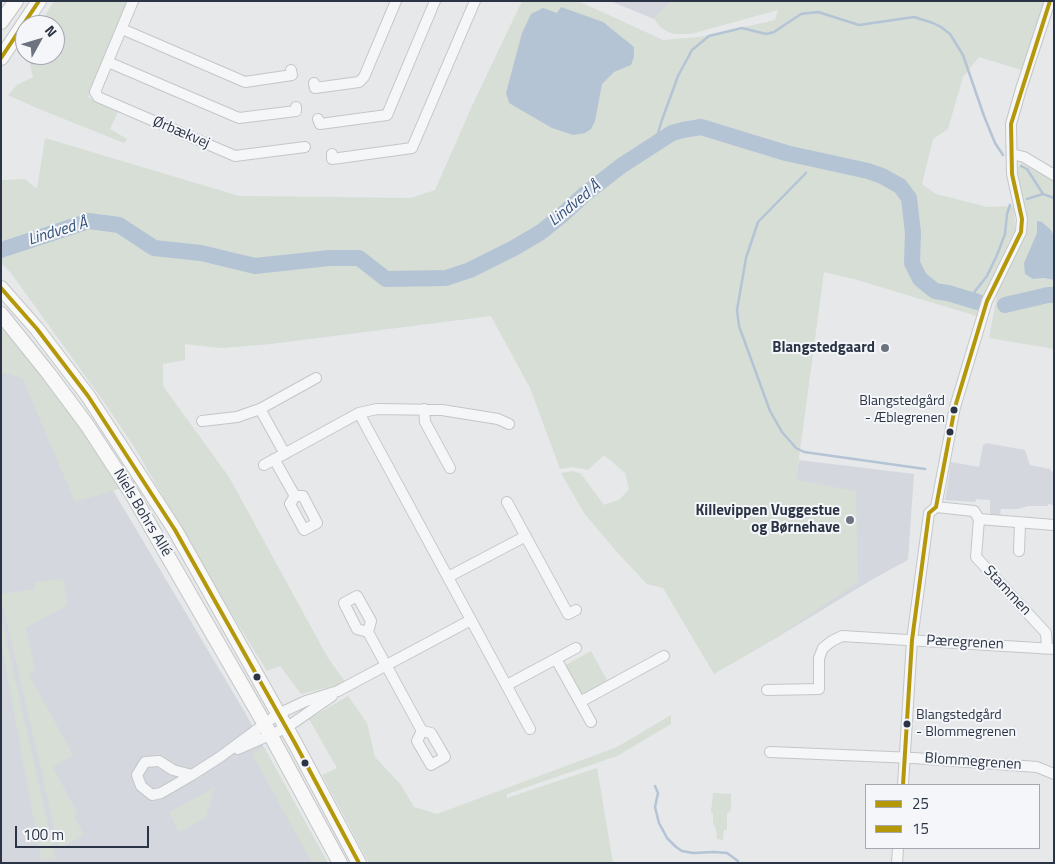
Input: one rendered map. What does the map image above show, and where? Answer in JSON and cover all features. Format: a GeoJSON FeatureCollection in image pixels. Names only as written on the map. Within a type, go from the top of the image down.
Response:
{"type":"FeatureCollection","features":[{"type":"Feature","properties":{"kind":"street"},"geometry":{"type":"LineString","coordinates":[[1,22],[16,1]]}},
{"type":"Feature","properties":{"kind":"street"},"geometry":{"type":"LineString","coordinates":[[1,58],[39,1]]}},
{"type":"Feature","properties":{"kind":"street","name":"Ørbækvej"},"geometry":{"type":"LineString","coordinates":[[133,1],[95,92],[98,97],[234,156],[305,147]]}},
{"type":"Feature","properties":{"kind":"street"},"geometry":{"type":"LineString","coordinates":[[314,83],[315,88],[359,82],[364,77],[396,1]]}},
{"type":"Feature","properties":{"kind":"street"},"geometry":{"type":"LineString","coordinates":[[318,118],[320,124],[387,115],[435,1]]}},
{"type":"Feature","properties":{"kind":"street"},"geometry":{"type":"LineString","coordinates":[[332,154],[332,159],[412,148],[475,1]]}},
{"type":"Feature","properties":{"kind":"street"},"geometry":{"type":"LineString","coordinates":[[936,508],[955,407],[988,301],[1021,232],[1021,214],[1012,174],[1012,124],[1014,110],[1050,1]]}},
{"type":"Feature","properties":{"kind":"street"},"geometry":{"type":"LineString","coordinates":[[122,29],[245,82],[292,75],[291,70]]}},
{"type":"Feature","properties":{"kind":"street"},"geometry":{"type":"LineString","coordinates":[[108,62],[239,118],[296,111],[296,106]]}},
{"type":"Feature","properties":{"kind":"street"},"geometry":{"type":"LineString","coordinates":[[1012,154],[1024,157],[1054,175]]}},
{"type":"Feature","properties":{"kind":"street","name":"Niels Bohrs Allé"},"geometry":{"type":"LineString","coordinates":[[1,288],[37,330],[82,389],[127,454],[175,530],[274,725],[340,863]]}},
{"type":"Feature","properties":{"kind":"street","name":"Niels Bohrs Allé"},"geometry":{"type":"LineString","coordinates":[[1,314],[87,425],[132,494],[214,636],[335,818],[359,863]]}},
{"type":"Feature","properties":{"kind":"street"},"geometry":{"type":"LineString","coordinates":[[202,421],[237,417],[260,409],[298,383],[316,378]]}},
{"type":"Feature","properties":{"kind":"street"},"geometry":{"type":"LineString","coordinates":[[260,409],[285,454]]}},
{"type":"Feature","properties":{"kind":"street"},"geometry":{"type":"LineString","coordinates":[[264,465],[359,413],[378,409],[424,409],[498,419],[509,424]]}},
{"type":"Feature","properties":{"kind":"street"},"geometry":{"type":"LineString","coordinates":[[424,409],[425,422],[450,468]]}},
{"type":"Feature","properties":{"kind":"street"},"geometry":{"type":"LineString","coordinates":[[359,413],[530,729]]}},
{"type":"Feature","properties":{"kind":"street"},"geometry":{"type":"LineString","coordinates":[[274,459],[295,496]]}},
{"type":"Feature","properties":{"kind":"street"},"geometry":{"type":"LineString","coordinates":[[507,502],[568,614],[576,610]]}},
{"type":"Feature","properties":{"kind":"street"},"geometry":{"type":"LineString","coordinates":[[903,784],[912,640],[929,513],[936,508],[974,511],[979,519],[1054,525]]}},
{"type":"Feature","properties":{"kind":"street","name":"Stammen"},"geometry":{"type":"LineString","coordinates":[[979,519],[976,557],[1046,633],[1050,648]]}},
{"type":"Feature","properties":{"kind":"street"},"geometry":{"type":"LineString","coordinates":[[1018,552],[1020,523]]}},
{"type":"Feature","properties":{"kind":"street"},"geometry":{"type":"LineString","coordinates":[[448,577],[526,536]]}},
{"type":"Feature","properties":{"kind":"street"},"geometry":{"type":"LineString","coordinates":[[192,775],[172,770],[159,761],[145,762],[137,775],[141,786],[152,795],[161,793],[192,775],[274,725],[306,701],[338,690],[471,620]]}},
{"type":"Feature","properties":{"kind":"street"},"geometry":{"type":"LineString","coordinates":[[368,632],[422,731]]}},
{"type":"Feature","properties":{"kind":"street","name":"Pæregrenen"},"geometry":{"type":"LineString","coordinates":[[767,690],[819,689],[819,658],[822,648],[842,636],[1050,648]]}},
{"type":"Feature","properties":{"kind":"street"},"geometry":{"type":"LineString","coordinates":[[507,686],[576,648]]}},
{"type":"Feature","properties":{"kind":"street"},"geometry":{"type":"LineString","coordinates":[[580,702],[664,656]]}},
{"type":"Feature","properties":{"kind":"street"},"geometry":{"type":"LineString","coordinates":[[556,659],[591,722]]}},
{"type":"Feature","properties":{"kind":"street"},"geometry":{"type":"LineString","coordinates":[[274,725],[316,708],[338,690]]}},
{"type":"Feature","properties":{"kind":"street","name":"Blommegrenen"},"geometry":{"type":"LineString","coordinates":[[770,752],[1037,766],[1054,774]]}},
{"type":"Feature","properties":{"kind":"street"},"geometry":{"type":"LineString","coordinates":[[897,863],[898,849]]}},
{"type":"Feature","properties":{"kind":"shaded area"},"geometry":{"type":"Polygon","coordinates":[[[54,1],[129,1],[88,97],[119,110],[110,129],[127,139],[124,143],[8,95],[17,85],[33,77],[30,65],[65,65],[65,15],[45,15],[54,1]]]}},
{"type":"Feature","properties":{"kind":"shaded area"},"geometry":{"type":"Polygon","coordinates":[[[522,1],[578,1],[663,40],[700,37],[775,20],[778,10],[691,34],[673,34],[661,28],[654,19],[672,1],[1045,1],[1021,70],[979,57],[963,77],[948,129],[933,139],[922,184],[936,194],[987,207],[1014,206],[1015,230],[996,269],[980,317],[854,279],[824,272],[796,480],[856,491],[858,582],[771,641],[714,674],[663,588],[647,584],[616,551],[584,513],[561,473],[573,471],[581,474],[604,505],[619,500],[629,489],[625,473],[604,455],[588,470],[573,467],[560,469],[530,388],[491,316],[271,344],[222,348],[185,344],[185,360],[163,364],[163,386],[229,477],[328,658],[346,683],[301,694],[280,666],[267,671],[216,589],[135,448],[11,273],[1,263],[1,180],[25,179],[37,189],[45,138],[239,196],[411,198],[435,190],[472,106],[522,1]]]}},
{"type":"Feature","properties":{"kind":"shaded area"},"geometry":{"type":"Polygon","coordinates":[[[610,1],[672,1],[654,19],[610,1]]]}},
{"type":"Feature","properties":{"kind":"shaded area"},"geometry":{"type":"Polygon","coordinates":[[[1021,163],[1054,181],[1054,236],[1051,230],[1042,222],[1033,243],[1033,279],[1044,278],[1054,280],[1054,349],[989,338],[999,284],[1026,235],[1025,213],[1016,169],[1021,163]]]}},
{"type":"Feature","properties":{"kind":"shaded area"},"geometry":{"type":"Polygon","coordinates":[[[1,325],[35,364],[122,488],[75,502],[22,378],[1,372],[1,325]]]}},
{"type":"Feature","properties":{"kind":"shaded area"},"geometry":{"type":"Polygon","coordinates":[[[1,363],[57,396],[247,716],[325,863],[1,863],[1,363]]]}},
{"type":"Feature","properties":{"kind":"shaded area"},"geometry":{"type":"Polygon","coordinates":[[[986,443],[1025,450],[1030,465],[1050,469],[1054,475],[1054,505],[1001,509],[1000,517],[990,516],[990,500],[976,499],[975,502],[945,500],[951,462],[979,467],[983,445],[986,443]]]}},
{"type":"Feature","properties":{"kind":"shaded area","name":"Killevippen Vuggestue og Børnehave"},"geometry":{"type":"Polygon","coordinates":[[[799,460],[914,474],[908,560],[771,641],[799,460]]]}},
{"type":"Feature","properties":{"kind":"shaded area"},"geometry":{"type":"Polygon","coordinates":[[[63,579],[68,605],[26,628],[35,670],[29,674],[73,755],[53,767],[78,814],[74,816],[84,835],[59,849],[3,605],[1,605],[1,594],[35,589],[34,582],[63,579]]]}},
{"type":"Feature","properties":{"kind":"shaded area"},"geometry":{"type":"Polygon","coordinates":[[[1,616],[56,859],[41,860],[1,642],[1,616]]]}},
{"type":"Feature","properties":{"kind":"shaded area"},"geometry":{"type":"Polygon","coordinates":[[[591,651],[608,682],[585,694],[581,693],[564,666],[591,651]]]}},
{"type":"Feature","properties":{"kind":"shaded area"},"geometry":{"type":"Polygon","coordinates":[[[348,696],[367,723],[375,757],[401,785],[414,807],[437,814],[617,747],[671,715],[671,724],[617,756],[507,794],[507,798],[597,768],[613,863],[369,863],[322,775],[337,768],[309,719],[348,696]]]}},
{"type":"Feature","properties":{"kind":"shaded area"},"geometry":{"type":"Polygon","coordinates":[[[264,747],[328,863],[312,863],[252,754],[264,747]]]}},
{"type":"Feature","properties":{"kind":"shaded area"},"geometry":{"type":"Polygon","coordinates":[[[214,788],[206,818],[179,832],[169,812],[214,788]]]}},
{"type":"Feature","properties":{"kind":"shaded area"},"geometry":{"type":"Polygon","coordinates":[[[713,793],[731,794],[731,810],[727,814],[727,830],[724,830],[723,840],[717,839],[716,829],[713,824],[713,814],[711,812],[713,793]]]}},
{"type":"Feature","properties":{"kind":"water"},"geometry":{"type":"Polygon","coordinates":[[[561,7],[603,22],[634,47],[634,57],[631,65],[614,72],[602,84],[595,121],[591,129],[585,133],[573,135],[552,128],[509,103],[506,93],[522,33],[531,14],[543,8],[557,13],[561,7]]]}},
{"type":"Feature","properties":{"kind":"water"},"geometry":{"type":"Polygon","coordinates":[[[1037,221],[1042,222],[1051,230],[1054,236],[1054,280],[1044,278],[1033,279],[1025,274],[1024,263],[1037,233],[1037,221]]]}},
{"type":"Feature","properties":{"kind":"waterway"},"geometry":{"type":"LineString","coordinates":[[655,143],[678,76],[692,50],[709,36],[742,28],[766,34],[774,32],[801,14],[818,12],[859,25],[914,17],[941,27],[950,34],[963,55],[984,116],[995,143],[1003,155]]}},
{"type":"Feature","properties":{"kind":"waterway","name":"Lindved Å"},"geometry":{"type":"LineString","coordinates":[[1,250],[89,221],[119,225],[154,248],[201,253],[255,266],[329,258],[359,258],[386,279],[446,278],[470,270],[541,232],[621,166],[672,133],[701,127],[786,153],[868,171],[900,186],[909,198],[913,233],[912,263],[920,279],[935,291],[978,302]]}},
{"type":"Feature","properties":{"kind":"waterway"},"geometry":{"type":"LineString","coordinates":[[1021,166],[1027,169],[1043,194]]}},
{"type":"Feature","properties":{"kind":"waterway"},"geometry":{"type":"LineString","coordinates":[[806,173],[758,222],[746,258],[737,310],[739,326],[770,411],[782,432],[796,448],[804,452],[925,469]]}},
{"type":"Feature","properties":{"kind":"waterway","name":"Lindved Å"},"geometry":{"type":"LineString","coordinates":[[1027,199],[1043,194],[1054,198]]}},
{"type":"Feature","properties":{"kind":"waterway","name":"Lindved Å"},"geometry":{"type":"LineString","coordinates":[[968,300],[987,276],[997,255],[1005,234],[1010,205]]}},
{"type":"Feature","properties":{"kind":"waterway"},"geometry":{"type":"LineString","coordinates":[[1005,305],[1054,295]]}},
{"type":"Feature","properties":{"kind":"waterway"},"geometry":{"type":"LineString","coordinates":[[655,786],[658,793],[655,807],[659,823],[667,838],[676,847],[682,851],[693,853],[727,853],[738,861]]}},
{"type":"Feature","properties":{"kind":"transit line","name":"15"},"geometry":{"type":"LineString","coordinates":[[1,58],[39,1]]}},
{"type":"Feature","properties":{"kind":"transit line","name":"25"},"geometry":{"type":"LineString","coordinates":[[903,784],[912,640],[929,513],[936,507],[955,407],[987,301],[1021,232],[1022,219],[1012,174],[1011,124],[1050,1]]}},
{"type":"Feature","properties":{"kind":"transit line","name":"15"},"geometry":{"type":"LineString","coordinates":[[1,288],[37,329],[88,396],[175,530],[296,745],[359,863]]}},
{"type":"Feature","properties":{"kind":"place","name":"Blangstedgaard"},"geometry":{"type":"Point","coordinates":[885,348]}},
{"type":"Feature","properties":{"kind":"place","name":"Blangstedgård - Æblegrenen"},"geometry":{"type":"Point","coordinates":[954,410]}},
{"type":"Feature","properties":{"kind":"place","name":"Killevippen Vuggestue og Børnehave"},"geometry":{"type":"Point","coordinates":[850,520]}},
{"type":"Feature","properties":{"kind":"place","name":"Blangstedgård - Blommegrenen"},"geometry":{"type":"Point","coordinates":[907,724]}}]}
